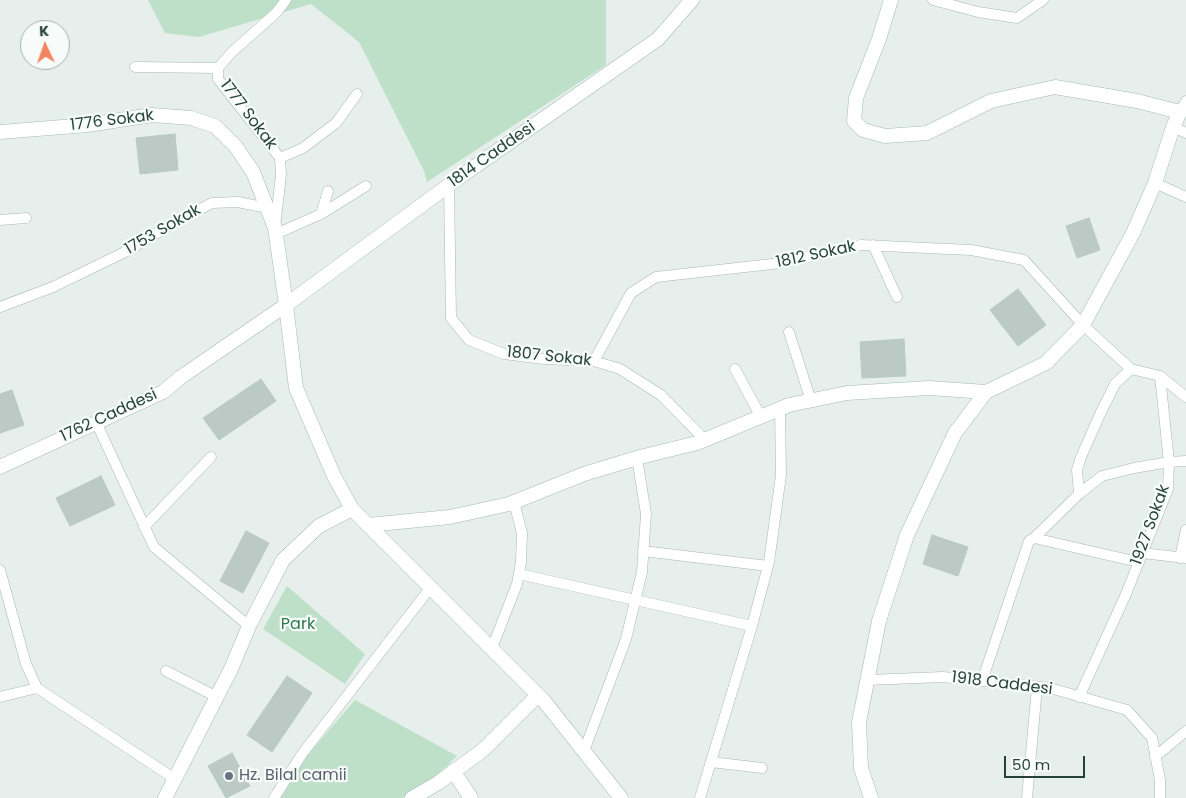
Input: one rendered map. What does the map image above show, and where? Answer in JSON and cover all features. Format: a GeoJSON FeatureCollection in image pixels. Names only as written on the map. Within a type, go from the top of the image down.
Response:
{"type":"FeatureCollection","features":[{"type":"Feature","properties":{"kind":"street","name":"1777 Sokak"},"geometry":{"type":"LineString","coordinates":[[276,231],[281,175],[280,158],[218,79],[218,68],[232,52],[276,13],[286,0]]}},
{"type":"Feature","properties":{"kind":"street","name":"1814 Caddesi"},"geometry":{"type":"LineString","coordinates":[[286,305],[449,185],[658,39],[692,0]]}},
{"type":"Feature","properties":{"kind":"street"},"geometry":{"type":"LineString","coordinates":[[871,798],[861,768],[859,722],[879,621],[907,535],[955,433],[986,392],[1046,363],[1083,325],[1133,233],[1155,184],[1173,127],[1183,106],[1137,101],[1055,87],[991,101],[927,134],[885,136],[863,130],[854,121],[856,98],[879,39],[891,0]]}},
{"type":"Feature","properties":{"kind":"street"},"geometry":{"type":"LineString","coordinates":[[933,0],[978,12],[1017,18],[1043,0]]}},
{"type":"Feature","properties":{"kind":"street"},"geometry":{"type":"LineString","coordinates":[[135,67],[218,68]]}},
{"type":"Feature","properties":{"kind":"street"},"geometry":{"type":"LineString","coordinates":[[280,158],[303,148],[336,123],[357,94]]}},
{"type":"Feature","properties":{"kind":"street","name":"1776 Sokak"},"geometry":{"type":"LineString","coordinates":[[0,132],[88,125],[152,115],[191,118],[215,126],[236,147],[253,172],[267,208]]}},
{"type":"Feature","properties":{"kind":"street"},"geometry":{"type":"LineString","coordinates":[[1173,127],[1186,133]]}},
{"type":"Feature","properties":{"kind":"street"},"geometry":{"type":"LineString","coordinates":[[1155,184],[1186,197]]}},
{"type":"Feature","properties":{"kind":"street","name":"1807 Sokak"},"geometry":{"type":"LineString","coordinates":[[449,185],[450,318],[469,340],[504,354],[544,359],[594,361],[620,369],[661,395],[705,440]]}},
{"type":"Feature","properties":{"kind":"street"},"geometry":{"type":"LineString","coordinates":[[276,231],[321,214],[366,186]]}},
{"type":"Feature","properties":{"kind":"street"},"geometry":{"type":"LineString","coordinates":[[321,214],[328,191]]}},
{"type":"Feature","properties":{"kind":"street","name":"1753 Sokak"},"geometry":{"type":"LineString","coordinates":[[0,307],[54,287],[127,251],[212,203],[238,202],[267,208]]}},
{"type":"Feature","properties":{"kind":"street"},"geometry":{"type":"LineString","coordinates":[[267,208],[276,231],[296,388],[334,476],[352,509],[538,695],[621,798]]}},
{"type":"Feature","properties":{"kind":"street"},"geometry":{"type":"LineString","coordinates":[[0,220],[26,218]]}},
{"type":"Feature","properties":{"kind":"street","name":"1812 Sokak"},"geometry":{"type":"LineString","coordinates":[[594,361],[631,293],[656,277],[781,263],[861,245],[971,250],[1024,260],[1083,325]]}},
{"type":"Feature","properties":{"kind":"street"},"geometry":{"type":"LineString","coordinates":[[873,245],[897,296]]}},
{"type":"Feature","properties":{"kind":"street","name":"1762 Caddesi"},"geometry":{"type":"LineString","coordinates":[[0,467],[163,392],[181,377],[286,305]]}},
{"type":"Feature","properties":{"kind":"street"},"geometry":{"type":"LineString","coordinates":[[1083,325],[1131,369],[1160,376],[1185,394]]}},
{"type":"Feature","properties":{"kind":"street"},"geometry":{"type":"LineString","coordinates":[[789,332],[811,401]]}},
{"type":"Feature","properties":{"kind":"street"},"geometry":{"type":"LineString","coordinates":[[736,368],[761,417]]}},
{"type":"Feature","properties":{"kind":"street"},"geometry":{"type":"LineString","coordinates":[[1079,494],[1077,470],[1081,457],[1115,384],[1131,369]]}},
{"type":"Feature","properties":{"kind":"street","name":"1927 Sokak"},"geometry":{"type":"LineString","coordinates":[[1079,697],[1126,594],[1168,488],[1169,462],[1160,376]]}},
{"type":"Feature","properties":{"kind":"street"},"geometry":{"type":"LineString","coordinates":[[368,525],[450,517],[514,502],[584,474],[705,440],[780,409],[847,393],[929,388],[986,392]]}},
{"type":"Feature","properties":{"kind":"street"},"geometry":{"type":"LineString","coordinates":[[700,798],[752,626],[768,566],[781,475],[780,409]]}},
{"type":"Feature","properties":{"kind":"street"},"geometry":{"type":"LineString","coordinates":[[96,422],[154,548],[249,626]]}},
{"type":"Feature","properties":{"kind":"street"},"geometry":{"type":"LineString","coordinates":[[144,527],[211,456]]}},
{"type":"Feature","properties":{"kind":"street"},"geometry":{"type":"LineString","coordinates":[[584,751],[626,639],[642,572],[646,514],[637,458]]}},
{"type":"Feature","properties":{"kind":"street"},"geometry":{"type":"LineString","coordinates":[[982,681],[1029,541],[1079,494],[1102,476],[1134,468],[1186,461]]}},
{"type":"Feature","properties":{"kind":"street"},"geometry":{"type":"LineString","coordinates":[[492,648],[517,584],[521,562],[522,533],[514,502]]}},
{"type":"Feature","properties":{"kind":"street"},"geometry":{"type":"LineString","coordinates":[[165,798],[217,697],[249,626],[283,560],[319,526],[352,509]]}},
{"type":"Feature","properties":{"kind":"street"},"geometry":{"type":"LineString","coordinates":[[1034,538],[1140,558],[1183,558],[1186,530]]}},
{"type":"Feature","properties":{"kind":"street"},"geometry":{"type":"LineString","coordinates":[[644,551],[768,566]]}},
{"type":"Feature","properties":{"kind":"street"},"geometry":{"type":"LineString","coordinates":[[0,570],[26,664],[37,688],[175,779]]}},
{"type":"Feature","properties":{"kind":"street"},"geometry":{"type":"LineString","coordinates":[[519,574],[752,626]]}},
{"type":"Feature","properties":{"kind":"street"},"geometry":{"type":"LineString","coordinates":[[274,798],[302,754],[431,588]]}},
{"type":"Feature","properties":{"kind":"street"},"geometry":{"type":"LineString","coordinates":[[166,671],[217,697]]}},
{"type":"Feature","properties":{"kind":"street","name":"1918 Caddesi"},"geometry":{"type":"LineString","coordinates":[[867,680],[944,677],[1050,688],[1127,710],[1152,738],[1160,780],[1160,798]]}},
{"type":"Feature","properties":{"kind":"street"},"geometry":{"type":"LineString","coordinates":[[1027,798],[1037,687]]}},
{"type":"Feature","properties":{"kind":"street"},"geometry":{"type":"LineString","coordinates":[[0,696],[37,688]]}},
{"type":"Feature","properties":{"kind":"street"},"geometry":{"type":"LineString","coordinates":[[412,798],[438,783],[483,750],[538,695]]}},
{"type":"Feature","properties":{"kind":"street"},"geometry":{"type":"LineString","coordinates":[[1155,757],[1186,731]]}},
{"type":"Feature","properties":{"kind":"street"},"geometry":{"type":"LineString","coordinates":[[711,762],[762,768]]}},
{"type":"Feature","properties":{"kind":"street"},"geometry":{"type":"LineString","coordinates":[[453,771],[471,798]]}},
{"type":"Feature","properties":{"kind":"green space"},"geometry":{"type":"Polygon","coordinates":[[[148,0],[606,0],[606,65],[427,182],[424,171],[359,42],[311,4],[199,37],[165,33],[148,0]]]}},
{"type":"Feature","properties":{"kind":"green space","name":"Park"},"geometry":{"type":"Polygon","coordinates":[[[287,586],[365,654],[345,684],[263,629],[287,586]]]}},
{"type":"Feature","properties":{"kind":"green space"},"geometry":{"type":"Polygon","coordinates":[[[355,700],[457,756],[434,778],[402,798],[281,798],[305,758],[355,700]]]}},
{"type":"Feature","properties":{"kind":"building"},"geometry":{"type":"Polygon","coordinates":[[[175,134],[178,170],[140,174],[136,138],[175,134]]]}},
{"type":"Feature","properties":{"kind":"building"},"geometry":{"type":"Polygon","coordinates":[[[1089,218],[1100,250],[1077,258],[1066,226],[1089,218]]]}},
{"type":"Feature","properties":{"kind":"building"},"geometry":{"type":"Polygon","coordinates":[[[1018,289],[1046,325],[1018,346],[990,310],[1018,289]]]}},
{"type":"Feature","properties":{"kind":"building"},"geometry":{"type":"Polygon","coordinates":[[[904,339],[906,376],[862,378],[860,342],[904,339]]]}},
{"type":"Feature","properties":{"kind":"building"},"geometry":{"type":"Polygon","coordinates":[[[261,379],[276,401],[219,440],[203,418],[261,379]]]}},
{"type":"Feature","properties":{"kind":"building"},"geometry":{"type":"Polygon","coordinates":[[[12,390],[24,425],[0,433],[0,394],[12,390]]]}},
{"type":"Feature","properties":{"kind":"building"},"geometry":{"type":"Polygon","coordinates":[[[101,476],[115,505],[70,526],[56,498],[101,476]]]}},
{"type":"Feature","properties":{"kind":"building"},"geometry":{"type":"Polygon","coordinates":[[[246,531],[269,543],[243,593],[220,581],[246,531]]]}},
{"type":"Feature","properties":{"kind":"building"},"geometry":{"type":"Polygon","coordinates":[[[932,535],[968,547],[958,576],[923,564],[932,535]]]}},
{"type":"Feature","properties":{"kind":"building"},"geometry":{"type":"Polygon","coordinates":[[[287,676],[312,693],[272,752],[247,735],[287,676]]]}},
{"type":"Feature","properties":{"kind":"building","name":"Hz. Bilal camii"},"geometry":{"type":"Polygon","coordinates":[[[232,753],[250,786],[226,798],[208,766],[232,753]]]}},
{"type":"Feature","properties":{"kind":"place","name":"Hz. Bilal camii"},"geometry":{"type":"Point","coordinates":[229,776]}}]}
